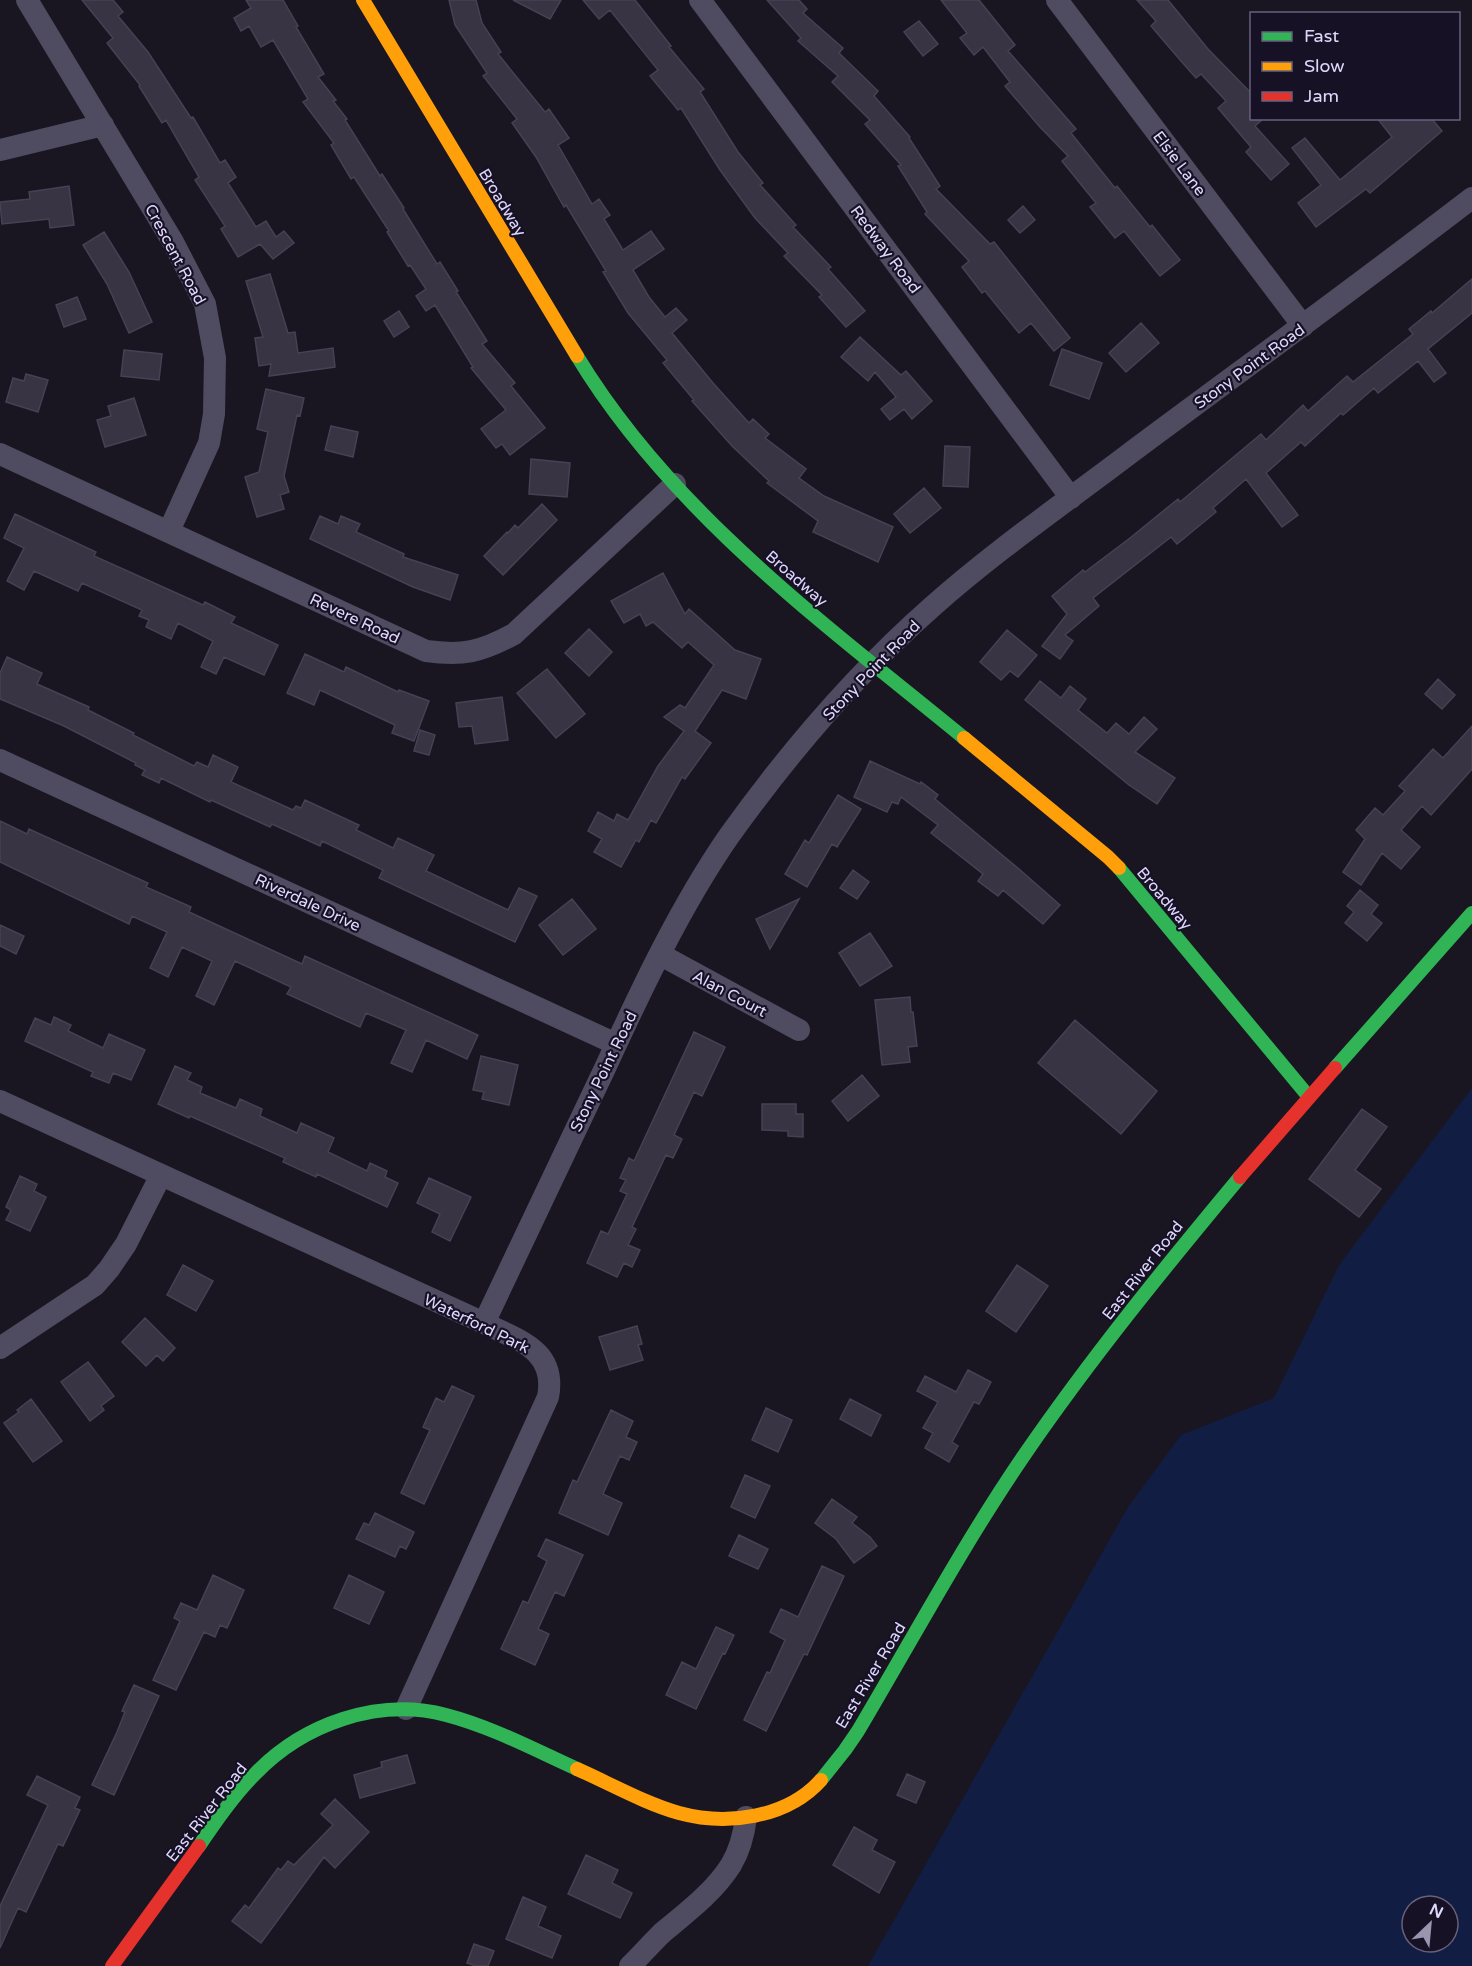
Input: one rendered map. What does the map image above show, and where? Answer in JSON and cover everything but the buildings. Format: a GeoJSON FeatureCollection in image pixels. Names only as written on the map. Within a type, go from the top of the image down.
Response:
{"type":"FeatureCollection","features":[{"type":"Feature","properties":{"kind":"main road","name":"Broadway"},"geometry":{"type":"LineString","coordinates":[[363,0],[593,382],[622,422],[675,484],[705,517],[772,580],[1108,857],[1134,885],[1310,1097]]}},
{"type":"Feature","properties":{"kind":"main road","name":"East River Road"},"geometry":{"type":"LineString","coordinates":[[112,1966],[226,1808],[249,1780],[276,1754],[313,1731],[337,1720],[369,1713],[406,1709],[462,1720],[668,1809],[704,1817],[746,1817],[769,1813],[788,1806],[819,1782],[837,1760],[950,1570],[1026,1453],[1138,1299],[1236,1180],[1472,914]]}},
{"type":"Feature","properties":{"kind":"street","name":"Crescent Road"},"geometry":{"type":"LineString","coordinates":[[27,0],[173,242],[205,304],[215,358],[214,414],[209,443],[169,531]]}},
{"type":"Feature","properties":{"kind":"street","name":"Redway Road"},"geometry":{"type":"LineString","coordinates":[[700,0],[1071,498]]}},
{"type":"Feature","properties":{"kind":"street","name":"Elsie Lane"},"geometry":{"type":"LineString","coordinates":[[1057,0],[1303,326]]}},
{"type":"Feature","properties":{"kind":"street"},"geometry":{"type":"LineString","coordinates":[[0,150],[103,125]]}},
{"type":"Feature","properties":{"kind":"street","name":"Stony Point Road"},"geometry":{"type":"LineString","coordinates":[[484,1323],[616,1044],[686,906],[728,839],[807,737],[873,664],[931,608],[991,557],[1472,198]]}},
{"type":"Feature","properties":{"kind":"street","name":"Revere Road"},"geometry":{"type":"LineString","coordinates":[[0,454],[426,651],[449,654],[471,652],[492,646],[514,634],[675,484]]}},
{"type":"Feature","properties":{"kind":"street","name":"Riverdale Drive"},"geometry":{"type":"LineString","coordinates":[[0,760],[616,1044]]}},
{"type":"Feature","properties":{"kind":"street","name":"Alan Court"},"geometry":{"type":"LineString","coordinates":[[661,956],[800,1030]]}},
{"type":"Feature","properties":{"kind":"street","name":"Waterford Park"},"geometry":{"type":"LineString","coordinates":[[0,1101],[484,1323],[532,1348],[540,1355],[546,1365],[550,1385],[548,1397],[406,1709]]}},
{"type":"Feature","properties":{"kind":"street"},"geometry":{"type":"LineString","coordinates":[[0,1348],[95,1284],[109,1269],[126,1244],[161,1175]]}},
{"type":"Feature","properties":{"kind":"street"},"geometry":{"type":"LineString","coordinates":[[630,1966],[720,1880],[738,1851],[746,1817]]}},
{"type":"Feature","properties":{"kind":"water"},"geometry":{"type":"Polygon","coordinates":[[[1472,1088],[1472,1966],[868,1966],[1128,1507],[1181,1435],[1274,1398],[1339,1265],[1472,1088]]]}},
{"type":"Feature","properties":{"kind":"traffic: fast"},"geometry":{"type":"LineString","coordinates":[[577,356],[615,413],[658,466],[705,516],[806,608],[964,738]]}},
{"type":"Feature","properties":{"kind":"traffic: fast"},"geometry":{"type":"LineString","coordinates":[[1119,868],[1309,1097]]}},
{"type":"Feature","properties":{"kind":"traffic: fast"},"geometry":{"type":"LineString","coordinates":[[1335,1068],[1472,913]]}},
{"type":"Feature","properties":{"kind":"traffic: fast"},"geometry":{"type":"LineString","coordinates":[[821,1780],[858,1731],[960,1556],[1025,1454],[1129,1313],[1240,1177]]}},
{"type":"Feature","properties":{"kind":"traffic: fast"},"geometry":{"type":"LineString","coordinates":[[199,1846],[240,1791],[274,1756],[319,1729],[343,1719],[368,1713],[420,1710],[446,1715],[497,1732],[577,1769]]}},
{"type":"Feature","properties":{"kind":"traffic: slow"},"geometry":{"type":"LineString","coordinates":[[363,0],[577,356]]}},
{"type":"Feature","properties":{"kind":"traffic: slow"},"geometry":{"type":"LineString","coordinates":[[964,738],[1119,868]]}},
{"type":"Feature","properties":{"kind":"traffic: slow"},"geometry":{"type":"LineString","coordinates":[[577,1769],[666,1809],[697,1817],[717,1819],[755,1816],[774,1811],[807,1793],[821,1780]]}},
{"type":"Feature","properties":{"kind":"traffic: jam"},"geometry":{"type":"LineString","coordinates":[[1240,1177],[1335,1068]]}},
{"type":"Feature","properties":{"kind":"traffic: jam"},"geometry":{"type":"LineString","coordinates":[[112,1966],[199,1846]]}}]}
